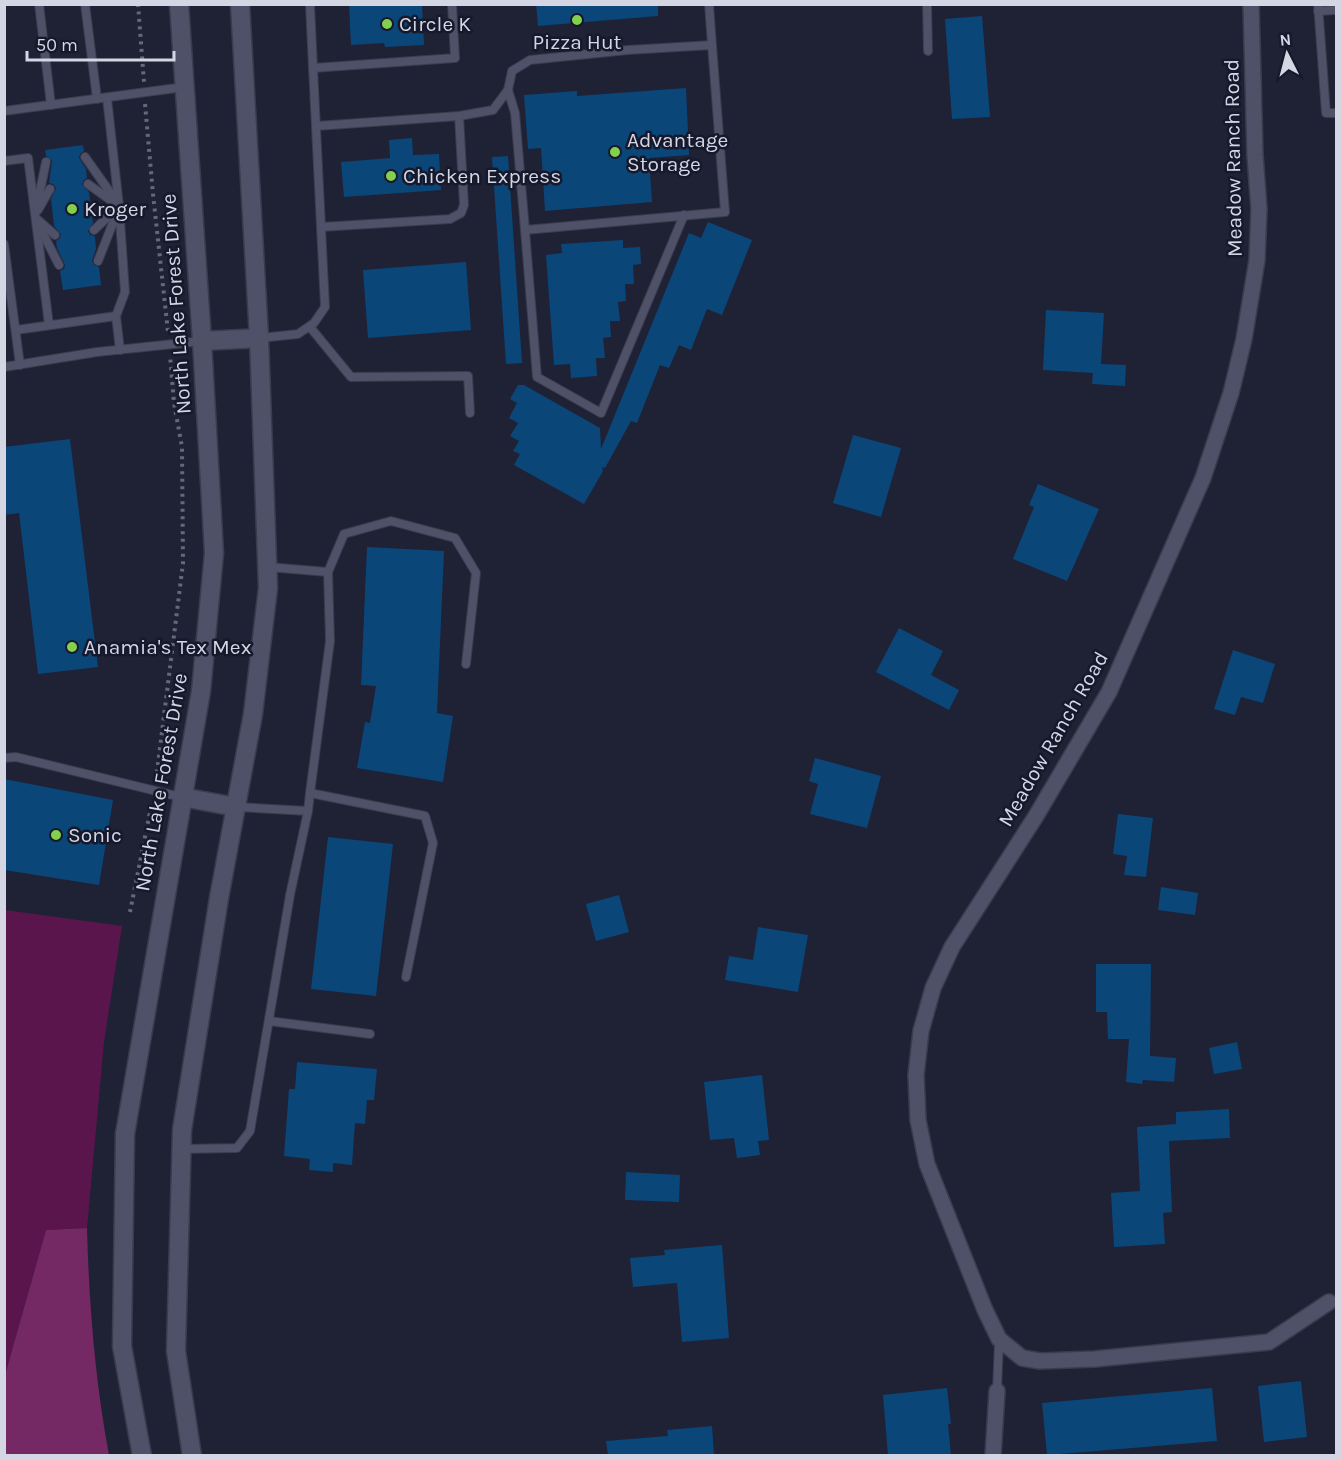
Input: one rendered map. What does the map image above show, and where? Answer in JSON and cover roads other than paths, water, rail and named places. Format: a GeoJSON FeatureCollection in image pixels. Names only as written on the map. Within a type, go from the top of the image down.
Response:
{"type":"FeatureCollection","features":[{"type":"Feature","properties":{"kind":"main road","name":"North Lake Forest Drive"},"geometry":{"type":"LineString","coordinates":[[142,1455],[122,1346],[125,1134],[201,691],[214,553],[179,4]]}},
{"type":"Feature","properties":{"kind":"main road"},"geometry":{"type":"LineString","coordinates":[[192,1455],[176,1351],[182,1130],[253,714],[268,588],[259,338],[240,4]]}},
{"type":"Feature","properties":{"kind":"main road"},"geometry":{"type":"LineString","coordinates":[[202,341],[259,338]]}},
{"type":"Feature","properties":{"kind":"main road"},"geometry":{"type":"LineString","coordinates":[[182,797],[236,807]]}},
{"type":"Feature","properties":{"kind":"street","name":"Meadow Ranch Road"},"geometry":{"type":"LineString","coordinates":[[1251,4],[1255,154],[1259,209],[1257,260],[1244,339],[1228,403],[1203,478],[1109,692],[1036,816],[952,947],[933,988],[921,1031],[916,1086],[918,1120],[927,1164],[985,1310],[999,1339],[1022,1358],[1040,1362],[1095,1359],[1269,1342],[1329,1302]]}},
{"type":"Feature","properties":{"kind":"street"},"geometry":{"type":"LineString","coordinates":[[993,1455],[997,1391]]}},
{"type":"Feature","properties":{"kind":"lane"},"geometry":{"type":"LineString","coordinates":[[39,4],[51,105]]}},
{"type":"Feature","properties":{"kind":"lane"},"geometry":{"type":"LineString","coordinates":[[85,4],[97,99]]}},
{"type":"Feature","properties":{"kind":"lane"},"geometry":{"type":"LineString","coordinates":[[259,338],[298,334],[310,327],[325,307],[310,4]]}},
{"type":"Feature","properties":{"kind":"lane"},"geometry":{"type":"LineString","coordinates":[[313,68],[455,58],[453,4]]}},
{"type":"Feature","properties":{"kind":"lane"},"geometry":{"type":"LineString","coordinates":[[525,230],[725,212],[709,4]]}},
{"type":"Feature","properties":{"kind":"lane"},"geometry":{"type":"LineString","coordinates":[[927,4],[928,51]]}},
{"type":"Feature","properties":{"kind":"lane"},"geometry":{"type":"LineString","coordinates":[[1336,10],[1318,8],[1326,113],[1336,113]]}},
{"type":"Feature","properties":{"kind":"lane"},"geometry":{"type":"LineString","coordinates":[[316,126],[459,116],[493,110],[508,90],[512,71],[530,60],[628,50],[712,45]]}},
{"type":"Feature","properties":{"kind":"lane"},"geometry":{"type":"LineString","coordinates":[[4,111],[185,87]]}},
{"type":"Feature","properties":{"kind":"lane"},"geometry":{"type":"LineString","coordinates":[[508,90],[515,113],[537,377],[601,413],[684,215]]}},
{"type":"Feature","properties":{"kind":"lane"},"geometry":{"type":"LineString","coordinates":[[107,98],[119,206],[125,292],[116,316],[120,350]]}},
{"type":"Feature","properties":{"kind":"lane"},"geometry":{"type":"LineString","coordinates":[[321,227],[450,219],[461,213],[464,205],[459,116]]}},
{"type":"Feature","properties":{"kind":"lane"},"geometry":{"type":"LineString","coordinates":[[85,157],[119,206]]}},
{"type":"Feature","properties":{"kind":"lane"},"geometry":{"type":"LineString","coordinates":[[4,161],[28,158],[49,326]]}},
{"type":"Feature","properties":{"kind":"lane"},"geometry":{"type":"LineString","coordinates":[[46,162],[34,217],[59,265]]}},
{"type":"Feature","properties":{"kind":"lane"},"geometry":{"type":"LineString","coordinates":[[88,184],[119,206]]}},
{"type":"Feature","properties":{"kind":"lane"},"geometry":{"type":"LineString","coordinates":[[34,217],[50,189]]}},
{"type":"Feature","properties":{"kind":"lane"},"geometry":{"type":"LineString","coordinates":[[94,230],[119,206]]}},
{"type":"Feature","properties":{"kind":"lane"},"geometry":{"type":"LineString","coordinates":[[98,261],[119,206]]}},
{"type":"Feature","properties":{"kind":"lane"},"geometry":{"type":"LineString","coordinates":[[34,217],[55,235]]}},
{"type":"Feature","properties":{"kind":"lane"},"geometry":{"type":"LineString","coordinates":[[4,244],[20,365]]}},
{"type":"Feature","properties":{"kind":"lane"},"geometry":{"type":"LineString","coordinates":[[16,330],[116,316]]}},
{"type":"Feature","properties":{"kind":"lane"},"geometry":{"type":"LineString","coordinates":[[310,327],[351,377],[468,376],[470,413]]}},
{"type":"Feature","properties":{"kind":"lane"},"geometry":{"type":"LineString","coordinates":[[4,367],[202,341]]}},
{"type":"Feature","properties":{"kind":"lane"},"geometry":{"type":"LineString","coordinates":[[182,1149],[237,1148],[250,1131],[290,895],[308,811],[330,641],[328,572],[344,534],[391,521],[455,538],[476,573],[466,664]]}},
{"type":"Feature","properties":{"kind":"lane"},"geometry":{"type":"LineString","coordinates":[[267,566],[328,572]]}},
{"type":"Feature","properties":{"kind":"lane"},"geometry":{"type":"LineString","coordinates":[[4,758],[16,757],[182,797]]}},
{"type":"Feature","properties":{"kind":"lane"},"geometry":{"type":"LineString","coordinates":[[310,793],[425,816],[432,843],[406,976]]}},
{"type":"Feature","properties":{"kind":"lane"},"geometry":{"type":"LineString","coordinates":[[236,807],[308,811]]}},
{"type":"Feature","properties":{"kind":"lane"},"geometry":{"type":"LineString","coordinates":[[269,1021],[370,1034]]}},
{"type":"Feature","properties":{"kind":"lane"},"geometry":{"type":"LineString","coordinates":[[997,1391],[999,1339]]}},
{"type":"Feature","properties":{"kind":"place","name":"Pizza Hut"},"geometry":{"type":"Point","coordinates":[577,20]}},
{"type":"Feature","properties":{"kind":"place","name":"Circle K"},"geometry":{"type":"Point","coordinates":[387,24]}},
{"type":"Feature","properties":{"kind":"place","name":"Advantage Storage"},"geometry":{"type":"Point","coordinates":[615,152]}},
{"type":"Feature","properties":{"kind":"place","name":"Chicken Express"},"geometry":{"type":"Point","coordinates":[391,176]}},
{"type":"Feature","properties":{"kind":"place","name":"Kroger"},"geometry":{"type":"Point","coordinates":[72,209]}},
{"type":"Feature","properties":{"kind":"place","name":"Anamia's Tex Mex"},"geometry":{"type":"Point","coordinates":[72,647]}},
{"type":"Feature","properties":{"kind":"place","name":"Sonic"},"geometry":{"type":"Point","coordinates":[56,835]}}]}
